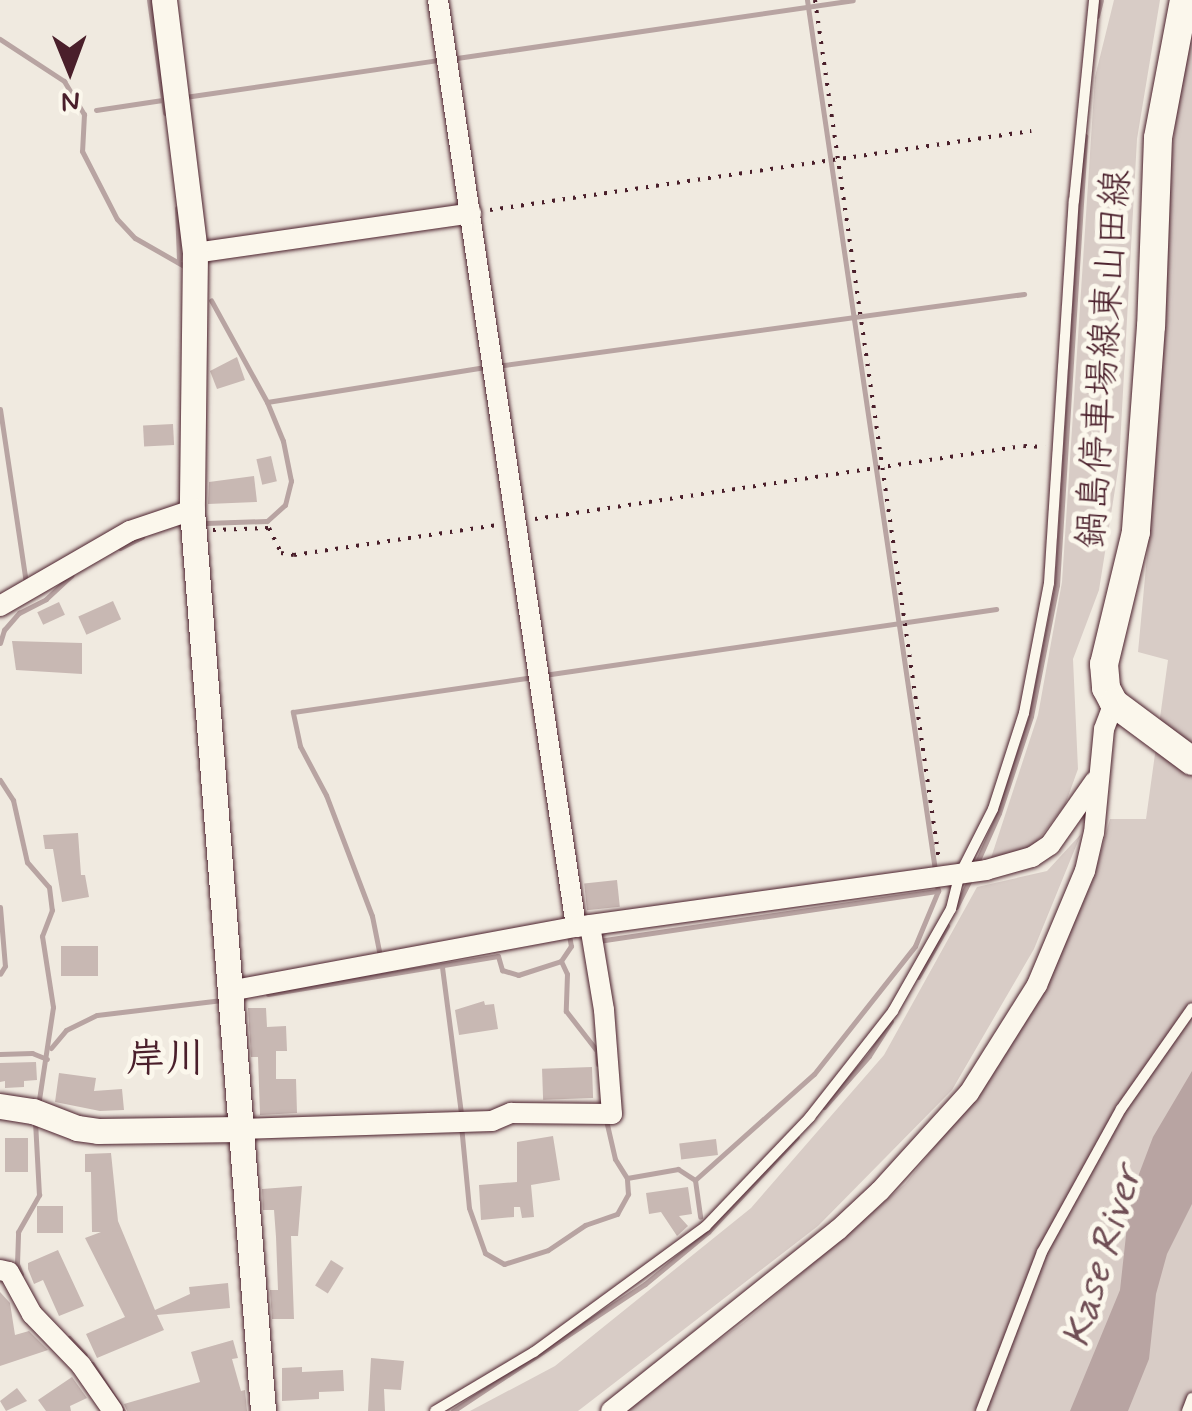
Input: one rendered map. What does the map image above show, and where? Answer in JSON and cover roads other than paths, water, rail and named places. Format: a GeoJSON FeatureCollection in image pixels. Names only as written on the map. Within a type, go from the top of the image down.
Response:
{"type":"FeatureCollection","features":[{"type":"Feature","properties":{"kind":"main road","name":"鍋島停車場線東山田線"},"geometry":{"type":"LineString","coordinates":[[1122,708],[1106,688],[1104,664],[1136,532],[1151,326],[1158,138],[1184,0]]}},
{"type":"Feature","properties":{"kind":"main road"},"geometry":{"type":"LineString","coordinates":[[1122,708],[1192,761]]}},
{"type":"Feature","properties":{"kind":"street"},"geometry":{"type":"LineString","coordinates":[[164,0],[195,253],[193,521],[262,1411]]}},
{"type":"Feature","properties":{"kind":"street"},"geometry":{"type":"LineString","coordinates":[[0,1106],[39,1113],[77,1128],[98,1130],[492,1121],[511,1113],[606,1114],[582,933],[539,676],[508,523],[492,366],[464,214],[438,0]]}},
{"type":"Feature","properties":{"kind":"street"},"geometry":{"type":"LineString","coordinates":[[195,253],[464,214]]}},
{"type":"Feature","properties":{"kind":"street"},"geometry":{"type":"LineString","coordinates":[[18,597],[72,561],[130,531],[193,521]]}},
{"type":"Feature","properties":{"kind":"street"},"geometry":{"type":"LineString","coordinates":[[612,1411],[838,1230],[880,1192],[969,1094],[1037,985],[1070,912],[1094,833],[1104,729],[1122,708]]}},
{"type":"Feature","properties":{"kind":"street"},"geometry":{"type":"LineString","coordinates":[[230,999],[382,962],[986,870],[1032,856],[1050,845],[1096,781]]}},
{"type":"Feature","properties":{"kind":"street"},"geometry":{"type":"LineString","coordinates":[[0,1270],[10,1272],[32,1314],[82,1365],[114,1411]]}},
{"type":"Feature","properties":{"kind":"lane"},"geometry":{"type":"LineString","coordinates":[[435,1411],[534,1352],[706,1226],[810,1117],[893,1010],[951,908],[944,875],[994,809],[1024,713],[1049,583],[1087,37],[1094,0]]}},
{"type":"Feature","properties":{"kind":"lane"},"geometry":{"type":"LineString","coordinates":[[981,1411],[1042,1252],[1121,1109],[1192,1008]]}},
{"type":"Feature","properties":{"kind":"lane"},"geometry":{"type":"LineString","coordinates":[[1186,1411],[1192,1398]]}},
{"type":"Feature","properties":{"kind":"waterway"},"geometry":{"type":"LineString","coordinates":[[149,0],[165,113]]}},
{"type":"Feature","properties":{"kind":"waterway"},"geometry":{"type":"LineString","coordinates":[[807,0],[935,870]]}},
{"type":"Feature","properties":{"kind":"waterway"},"geometry":{"type":"LineString","coordinates":[[450,59],[853,0]]}},
{"type":"Feature","properties":{"kind":"waterway"},"geometry":{"type":"LineString","coordinates":[[1097,16],[1101,0]]}},
{"type":"Feature","properties":{"kind":"waterway"},"geometry":{"type":"LineString","coordinates":[[0,39],[64,81],[84,114],[82,151],[117,219],[135,238],[184,266]]}},
{"type":"Feature","properties":{"kind":"waterway"},"geometry":{"type":"LineString","coordinates":[[185,97],[439,60]]}},
{"type":"Feature","properties":{"kind":"waterway"},"geometry":{"type":"LineString","coordinates":[[96,110],[162,100]]}},
{"type":"Feature","properties":{"kind":"waterway"},"geometry":{"type":"LineString","coordinates":[[975,867],[999,813],[1031,716],[1057,585],[1085,136]]}},
{"type":"Feature","properties":{"kind":"waterway"},"geometry":{"type":"LineString","coordinates":[[177,208],[179,260]]}},
{"type":"Feature","properties":{"kind":"waterway"},"geometry":{"type":"LineString","coordinates":[[496,366],[1024,294]]}},
{"type":"Feature","properties":{"kind":"waterway"},"geometry":{"type":"LineString","coordinates":[[206,523],[267,521],[285,505],[291,481],[283,441],[267,402],[211,300]]}},
{"type":"Feature","properties":{"kind":"waterway"},"geometry":{"type":"LineString","coordinates":[[267,402],[485,367]]}},
{"type":"Feature","properties":{"kind":"waterway"},"geometry":{"type":"LineString","coordinates":[[0,409],[26,584]]}},
{"type":"Feature","properties":{"kind":"waterway"},"geometry":{"type":"LineString","coordinates":[[120,548],[142,537]]}},
{"type":"Feature","properties":{"kind":"waterway"},"geometry":{"type":"LineString","coordinates":[[0,643],[4,630],[19,613],[46,599],[72,575]]}},
{"type":"Feature","properties":{"kind":"waterway"},"geometry":{"type":"LineString","coordinates":[[544,675],[996,609]]}},
{"type":"Feature","properties":{"kind":"waterway"},"geometry":{"type":"LineString","coordinates":[[380,956],[372,916],[326,795],[300,746],[293,712],[533,677]]}},
{"type":"Feature","properties":{"kind":"waterway"},"geometry":{"type":"LineString","coordinates":[[0,780],[13,800],[27,862],[49,887],[52,910],[42,936],[53,1007],[38,1106]]}},
{"type":"Feature","properties":{"kind":"waterway"},"geometry":{"type":"LineString","coordinates":[[956,907],[971,877]]}},
{"type":"Feature","properties":{"kind":"waterway"},"geometry":{"type":"LineString","coordinates":[[598,941],[938,891],[936,881]]}},
{"type":"Feature","properties":{"kind":"waterway"},"geometry":{"type":"LineString","coordinates":[[695,1180],[814,1074],[915,946],[938,891]]}},
{"type":"Feature","properties":{"kind":"waterway"},"geometry":{"type":"LineString","coordinates":[[0,907],[5,966],[0,974]]}},
{"type":"Feature","properties":{"kind":"waterway"},"geometry":{"type":"LineString","coordinates":[[918,977],[947,926]]}},
{"type":"Feature","properties":{"kind":"waterway"},"geometry":{"type":"LineString","coordinates":[[569,935],[571,946],[561,961],[567,974],[566,1011],[597,1051],[598,1064]]}},
{"type":"Feature","properties":{"kind":"waterway"},"geometry":{"type":"LineString","coordinates":[[268,994],[498,956],[502,970],[518,975],[561,961]]}},
{"type":"Feature","properties":{"kind":"waterway"},"geometry":{"type":"LineString","coordinates":[[442,967],[461,1114]]}},
{"type":"Feature","properties":{"kind":"waterway"},"geometry":{"type":"LineString","coordinates":[[51,1048],[66,1030],[97,1015],[222,1000]]}},
{"type":"Feature","properties":{"kind":"waterway"},"geometry":{"type":"LineString","coordinates":[[824,1107],[869,1056],[891,1021]]}},
{"type":"Feature","properties":{"kind":"waterway"},"geometry":{"type":"LineString","coordinates":[[0,1054],[32,1053],[47,1059]]}},
{"type":"Feature","properties":{"kind":"waterway"},"geometry":{"type":"LineString","coordinates":[[606,1120],[615,1159],[627,1178],[678,1169],[695,1180],[700,1217]]}},
{"type":"Feature","properties":{"kind":"waterway"},"geometry":{"type":"LineString","coordinates":[[21,1274],[17,1264],[18,1232],[39,1195],[35,1122]]}},
{"type":"Feature","properties":{"kind":"waterway"},"geometry":{"type":"LineString","coordinates":[[461,1125],[469,1208],[485,1253],[504,1264],[548,1250],[585,1225],[617,1214],[628,1194],[627,1178]]}},
{"type":"Feature","properties":{"kind":"waterway"},"geometry":{"type":"LineString","coordinates":[[453,1411],[645,1284],[708,1232],[797,1137]]}},
{"type":"Feature","properties":{"kind":"waterway"},"geometry":{"type":"LineString","coordinates":[[69,1338],[85,1355]]}},
{"type":"Feature","properties":{"kind":"waterway"},"geometry":{"type":"LineString","coordinates":[[92,1364],[123,1411]]}},
{"type":"Feature","properties":{"kind":"district","name":"岸川"},"geometry":{"type":"Point","coordinates":[166,1060]}},
{"type":"Feature","properties":{"kind":"water label","name":"Kase River"},"geometry":{"type":"Point","coordinates":[1103,1257]}}]}
